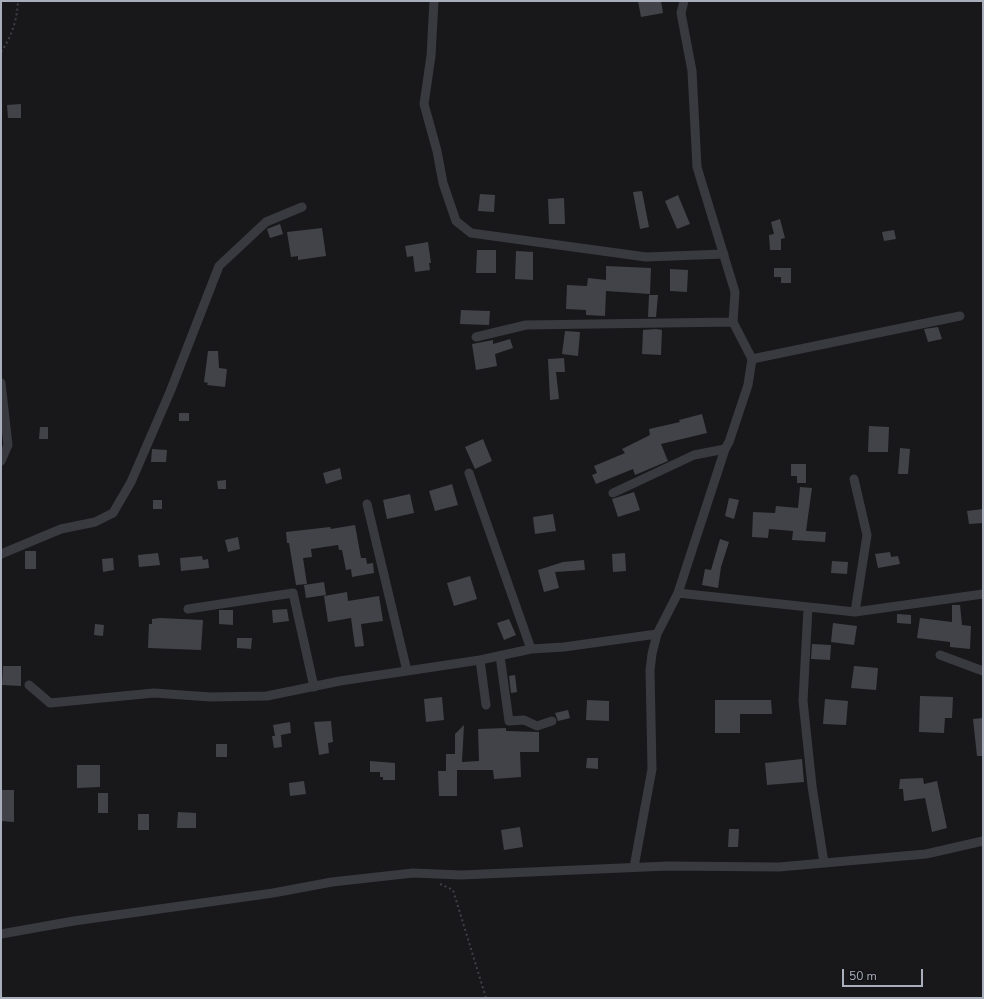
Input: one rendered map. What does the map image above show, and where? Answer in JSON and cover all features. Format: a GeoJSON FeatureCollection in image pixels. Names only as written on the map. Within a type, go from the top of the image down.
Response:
{"type":"FeatureCollection","features":[{"type":"Feature","properties":{"kind":"street"},"geometry":{"type":"LineString","coordinates":[[434,1],[431,56],[424,104],[437,151],[443,183],[456,221],[471,233],[646,257],[724,254]]}},
{"type":"Feature","properties":{"kind":"street"},"geometry":{"type":"LineString","coordinates":[[634,867],[652,769],[650,670],[652,654],[657,634],[678,593],[725,449],[729,442],[748,385],[752,359],[733,322],[735,292],[697,167],[692,71],[681,13],[684,1]]}},
{"type":"Feature","properties":{"kind":"street"},"geometry":{"type":"LineString","coordinates":[[1,554],[60,529],[95,522],[114,513],[131,482],[170,392],[219,266],[266,222],[302,207]]}},
{"type":"Feature","properties":{"kind":"street"},"geometry":{"type":"LineString","coordinates":[[752,359],[960,316]]}},
{"type":"Feature","properties":{"kind":"street"},"geometry":{"type":"LineString","coordinates":[[476,337],[526,325],[733,322]]}},
{"type":"Feature","properties":{"kind":"street"},"geometry":{"type":"LineString","coordinates":[[1,383],[8,445],[1,461]]}},
{"type":"Feature","properties":{"kind":"street"},"geometry":{"type":"LineString","coordinates":[[613,493],[694,455],[725,449]]}},
{"type":"Feature","properties":{"kind":"street"},"geometry":{"type":"LineString","coordinates":[[469,473],[531,649]]}},
{"type":"Feature","properties":{"kind":"street"},"geometry":{"type":"LineString","coordinates":[[854,479],[867,535],[856,612]]}},
{"type":"Feature","properties":{"kind":"street"},"geometry":{"type":"LineString","coordinates":[[367,504],[407,671]]}},
{"type":"Feature","properties":{"kind":"street"},"geometry":{"type":"LineString","coordinates":[[188,609],[293,593],[314,687]]}},
{"type":"Feature","properties":{"kind":"street"},"geometry":{"type":"LineString","coordinates":[[678,593],[856,612],[983,594]]}},
{"type":"Feature","properties":{"kind":"street"},"geometry":{"type":"LineString","coordinates":[[808,608],[803,701],[812,786],[824,863]]}},
{"type":"Feature","properties":{"kind":"street"},"geometry":{"type":"LineString","coordinates":[[29,685],[50,703],[154,693],[211,697],[267,696],[407,671],[480,660],[531,649],[564,647],[657,634]]}},
{"type":"Feature","properties":{"kind":"street"},"geometry":{"type":"LineString","coordinates":[[940,655],[983,671]]}},
{"type":"Feature","properties":{"kind":"street"},"geometry":{"type":"LineString","coordinates":[[500,656],[510,721],[524,720],[538,726],[552,721]]}},
{"type":"Feature","properties":{"kind":"street"},"geometry":{"type":"LineString","coordinates":[[480,660],[486,705]]}},
{"type":"Feature","properties":{"kind":"street"},"geometry":{"type":"LineString","coordinates":[[1,934],[74,921],[273,893],[332,882],[413,873],[461,875],[668,866],[779,867],[926,854],[983,841]]}},
{"type":"Feature","properties":{"kind":"path"},"geometry":{"type":"LineString","coordinates":[[1,52],[10,40],[17,18],[18,1]]}},
{"type":"Feature","properties":{"kind":"path"},"geometry":{"type":"LineString","coordinates":[[433,881],[453,890],[486,998]]}},
{"type":"Feature","properties":{"kind":"building"},"geometry":{"type":"Polygon","coordinates":[[[638,1],[661,1],[663,13],[641,17],[638,1]]]}},
{"type":"Feature","properties":{"kind":"building"},"geometry":{"type":"Polygon","coordinates":[[[21,104],[21,118],[8,118],[7,105],[21,104]]]}},
{"type":"Feature","properties":{"kind":"building"},"geometry":{"type":"Polygon","coordinates":[[[642,191],[649,227],[640,229],[633,192],[642,191]]]}},
{"type":"Feature","properties":{"kind":"building"},"geometry":{"type":"Polygon","coordinates":[[[480,194],[495,195],[494,212],[478,211],[480,194]]]}},
{"type":"Feature","properties":{"kind":"building"},"geometry":{"type":"Polygon","coordinates":[[[678,195],[690,224],[677,229],[665,201],[678,195]]]}},
{"type":"Feature","properties":{"kind":"building"},"geometry":{"type":"Polygon","coordinates":[[[564,198],[565,224],[549,224],[548,199],[564,198]]]}},
{"type":"Feature","properties":{"kind":"building"},"geometry":{"type":"Polygon","coordinates":[[[780,219],[785,238],[781,239],[781,250],[770,250],[769,235],[774,234],[771,222],[780,219]]]}},
{"type":"Feature","properties":{"kind":"building"},"geometry":{"type":"Polygon","coordinates":[[[280,224],[283,234],[270,238],[267,229],[280,224]]]}},
{"type":"Feature","properties":{"kind":"building"},"geometry":{"type":"Polygon","coordinates":[[[322,228],[326,256],[298,260],[298,256],[291,257],[287,232],[322,228]]]}},
{"type":"Feature","properties":{"kind":"building"},"geometry":{"type":"Polygon","coordinates":[[[894,230],[896,239],[884,241],[882,232],[894,230]]]}},
{"type":"Feature","properties":{"kind":"building"},"geometry":{"type":"Polygon","coordinates":[[[428,242],[431,263],[429,263],[430,270],[415,272],[413,256],[407,257],[405,246],[428,242]]]}},
{"type":"Feature","properties":{"kind":"building"},"geometry":{"type":"Polygon","coordinates":[[[477,250],[496,250],[496,273],[476,273],[477,250]]]}},
{"type":"Feature","properties":{"kind":"building"},"geometry":{"type":"Polygon","coordinates":[[[516,251],[533,252],[533,280],[515,279],[516,251]]]}},
{"type":"Feature","properties":{"kind":"building"},"geometry":{"type":"Polygon","coordinates":[[[606,266],[651,268],[650,294],[606,291],[605,316],[586,315],[586,310],[566,309],[567,285],[587,286],[588,278],[606,280],[606,266]]]}},
{"type":"Feature","properties":{"kind":"building"},"geometry":{"type":"Polygon","coordinates":[[[774,268],[791,268],[791,283],[781,283],[781,277],[774,277],[774,268]]]}},
{"type":"Feature","properties":{"kind":"building"},"geometry":{"type":"Polygon","coordinates":[[[670,269],[688,270],[687,292],[670,291],[670,269]]]}},
{"type":"Feature","properties":{"kind":"building"},"geometry":{"type":"Polygon","coordinates":[[[649,295],[658,295],[656,317],[648,317],[649,295]]]}},
{"type":"Feature","properties":{"kind":"building"},"geometry":{"type":"Polygon","coordinates":[[[461,310],[490,311],[489,325],[460,324],[461,310]]]}},
{"type":"Feature","properties":{"kind":"building"},"geometry":{"type":"Polygon","coordinates":[[[938,327],[942,339],[928,342],[924,329],[938,327]]]}},
{"type":"Feature","properties":{"kind":"building"},"geometry":{"type":"Polygon","coordinates":[[[643,330],[662,330],[661,355],[642,354],[643,330]]]}},
{"type":"Feature","properties":{"kind":"building"},"geometry":{"type":"Polygon","coordinates":[[[565,331],[580,332],[578,356],[562,354],[565,331]]]}},
{"type":"Feature","properties":{"kind":"building"},"geometry":{"type":"Polygon","coordinates":[[[510,339],[513,348],[495,354],[497,366],[476,370],[472,344],[493,340],[493,344],[510,339]]]}},
{"type":"Feature","properties":{"kind":"building"},"geometry":{"type":"Polygon","coordinates":[[[208,351],[218,351],[219,368],[227,369],[225,387],[207,385],[208,383],[204,382],[208,351]]]}},
{"type":"Feature","properties":{"kind":"building"},"geometry":{"type":"Polygon","coordinates":[[[564,358],[565,372],[556,372],[559,399],[550,400],[548,359],[564,358]]]}},
{"type":"Feature","properties":{"kind":"building"},"geometry":{"type":"Polygon","coordinates":[[[179,413],[189,413],[189,421],[179,421],[179,413]]]}},
{"type":"Feature","properties":{"kind":"building"},"geometry":{"type":"Polygon","coordinates":[[[702,414],[707,433],[661,444],[668,461],[635,475],[633,469],[596,484],[592,475],[597,473],[594,466],[625,453],[622,449],[650,435],[649,429],[680,422],[679,420],[702,414]]]}},
{"type":"Feature","properties":{"kind":"building"},"geometry":{"type":"Polygon","coordinates":[[[869,426],[889,427],[888,452],[868,452],[869,426]]]}},
{"type":"Feature","properties":{"kind":"building"},"geometry":{"type":"Polygon","coordinates":[[[40,427],[48,427],[48,439],[39,439],[40,427]]]}},
{"type":"Feature","properties":{"kind":"building"},"geometry":{"type":"Polygon","coordinates":[[[483,439],[492,461],[475,469],[465,447],[483,439]]]}},
{"type":"Feature","properties":{"kind":"building"},"geometry":{"type":"Polygon","coordinates":[[[900,448],[910,449],[908,474],[898,474],[900,448]]]}},
{"type":"Feature","properties":{"kind":"building"},"geometry":{"type":"Polygon","coordinates":[[[152,449],[167,450],[166,462],[151,462],[152,449]]]}},
{"type":"Feature","properties":{"kind":"building"},"geometry":{"type":"Polygon","coordinates":[[[791,464],[806,464],[806,483],[797,483],[797,476],[791,476],[791,464]]]}},
{"type":"Feature","properties":{"kind":"building"},"geometry":{"type":"Polygon","coordinates":[[[340,468],[342,479],[326,484],[323,473],[340,468]]]}},
{"type":"Feature","properties":{"kind":"building"},"geometry":{"type":"Polygon","coordinates":[[[226,480],[226,489],[218,489],[217,481],[226,480]]]}},
{"type":"Feature","properties":{"kind":"building"},"geometry":{"type":"Polygon","coordinates":[[[452,484],[458,505],[435,511],[429,491],[452,484]]]}},
{"type":"Feature","properties":{"kind":"building"},"geometry":{"type":"Polygon","coordinates":[[[800,487],[812,488],[806,531],[826,532],[825,542],[792,540],[793,531],[769,529],[768,538],[752,537],[753,512],[775,513],[776,506],[798,508],[800,487]]]}},
{"type":"Feature","properties":{"kind":"building"},"geometry":{"type":"Polygon","coordinates":[[[634,492],[640,510],[618,517],[612,499],[634,492]]]}},
{"type":"Feature","properties":{"kind":"building"},"geometry":{"type":"Polygon","coordinates":[[[410,494],[414,513],[387,519],[383,500],[410,494]]]}},
{"type":"Feature","properties":{"kind":"building"},"geometry":{"type":"Polygon","coordinates":[[[729,498],[739,500],[734,519],[725,516],[729,498]]]}},
{"type":"Feature","properties":{"kind":"building"},"geometry":{"type":"Polygon","coordinates":[[[153,500],[162,500],[162,509],[153,509],[153,500]]]}},
{"type":"Feature","properties":{"kind":"building"},"geometry":{"type":"Polygon","coordinates":[[[983,509],[983,523],[969,524],[967,511],[983,509]]]}},
{"type":"Feature","properties":{"kind":"building"},"geometry":{"type":"Polygon","coordinates":[[[553,514],[556,531],[535,534],[533,517],[553,514]]]}},
{"type":"Feature","properties":{"kind":"building"},"geometry":{"type":"Polygon","coordinates":[[[355,525],[361,558],[366,558],[367,564],[373,563],[374,573],[352,577],[351,569],[346,570],[342,550],[339,550],[338,545],[311,549],[312,557],[303,558],[307,584],[296,585],[286,532],[330,527],[331,529],[355,525]]]}},
{"type":"Feature","properties":{"kind":"building"},"geometry":{"type":"Polygon","coordinates":[[[238,537],[240,549],[228,552],[225,540],[238,537]]]}},
{"type":"Feature","properties":{"kind":"building"},"geometry":{"type":"Polygon","coordinates":[[[720,539],[729,542],[721,567],[718,588],[702,585],[705,569],[711,570],[720,539]]]}},
{"type":"Feature","properties":{"kind":"building"},"geometry":{"type":"Polygon","coordinates":[[[25,551],[36,551],[36,569],[25,569],[25,551]]]}},
{"type":"Feature","properties":{"kind":"building"},"geometry":{"type":"Polygon","coordinates":[[[890,552],[891,557],[898,556],[900,564],[878,568],[875,554],[890,552]]]}},
{"type":"Feature","properties":{"kind":"building"},"geometry":{"type":"Polygon","coordinates":[[[158,553],[160,565],[139,567],[138,555],[158,553]]]}},
{"type":"Feature","properties":{"kind":"building"},"geometry":{"type":"Polygon","coordinates":[[[625,553],[626,571],[613,572],[612,554],[625,553]]]}},
{"type":"Feature","properties":{"kind":"building"},"geometry":{"type":"Polygon","coordinates":[[[202,556],[203,560],[208,559],[209,568],[181,571],[180,558],[202,556]]]}},
{"type":"Feature","properties":{"kind":"building"},"geometry":{"type":"Polygon","coordinates":[[[113,558],[114,570],[103,572],[102,559],[113,558]]]}},
{"type":"Feature","properties":{"kind":"building"},"geometry":{"type":"Polygon","coordinates":[[[584,560],[585,570],[555,572],[559,588],[544,592],[538,570],[563,562],[584,560]]]}},
{"type":"Feature","properties":{"kind":"building"},"geometry":{"type":"Polygon","coordinates":[[[832,561],[848,562],[847,574],[831,573],[832,561]]]}},
{"type":"Feature","properties":{"kind":"building"},"geometry":{"type":"Polygon","coordinates":[[[470,576],[477,599],[454,606],[447,583],[470,576]]]}},
{"type":"Feature","properties":{"kind":"building"},"geometry":{"type":"Polygon","coordinates":[[[324,582],[326,595],[306,598],[304,585],[324,582]]]}},
{"type":"Feature","properties":{"kind":"building"},"geometry":{"type":"Polygon","coordinates":[[[347,592],[348,601],[379,596],[383,621],[361,624],[364,646],[355,647],[351,618],[328,622],[324,596],[347,592]]]}},
{"type":"Feature","properties":{"kind":"building"},"geometry":{"type":"Polygon","coordinates":[[[952,605],[960,605],[962,625],[971,626],[970,649],[950,647],[950,642],[917,638],[920,618],[952,622],[952,605]]]}},
{"type":"Feature","properties":{"kind":"building"},"geometry":{"type":"Polygon","coordinates":[[[287,609],[289,621],[273,623],[272,610],[287,609]]]}},
{"type":"Feature","properties":{"kind":"building"},"geometry":{"type":"Polygon","coordinates":[[[219,610],[233,610],[233,625],[219,624],[219,610]]]}},
{"type":"Feature","properties":{"kind":"building"},"geometry":{"type":"Polygon","coordinates":[[[897,614],[911,615],[911,624],[897,623],[897,614]]]}},
{"type":"Feature","properties":{"kind":"building"},"geometry":{"type":"Polygon","coordinates":[[[152,619],[203,620],[201,650],[148,648],[149,624],[152,624],[152,619]]]}},
{"type":"Feature","properties":{"kind":"building"},"geometry":{"type":"Polygon","coordinates":[[[509,619],[516,635],[504,640],[497,623],[509,619]]]}},
{"type":"Feature","properties":{"kind":"building"},"geometry":{"type":"Polygon","coordinates":[[[833,623],[857,626],[854,645],[831,642],[833,623]]]}},
{"type":"Feature","properties":{"kind":"building"},"geometry":{"type":"Polygon","coordinates":[[[95,624],[104,625],[103,636],[94,635],[95,624]]]}},
{"type":"Feature","properties":{"kind":"building"},"geometry":{"type":"Polygon","coordinates":[[[237,638],[252,638],[251,649],[237,648],[237,638]]]}},
{"type":"Feature","properties":{"kind":"building"},"geometry":{"type":"Polygon","coordinates":[[[812,644],[831,645],[830,660],[811,659],[812,644]]]}},
{"type":"Feature","properties":{"kind":"building"},"geometry":{"type":"Polygon","coordinates":[[[3,666],[21,666],[21,686],[2,685],[3,666]]]}},
{"type":"Feature","properties":{"kind":"building"},"geometry":{"type":"Polygon","coordinates":[[[854,666],[878,668],[876,690],[851,688],[854,666]]]}},
{"type":"Feature","properties":{"kind":"building"},"geometry":{"type":"Polygon","coordinates":[[[515,675],[517,692],[511,693],[509,676],[515,675]]]}},
{"type":"Feature","properties":{"kind":"building"},"geometry":{"type":"Polygon","coordinates":[[[920,696],[953,697],[952,718],[945,718],[944,733],[919,732],[920,696]]]}},
{"type":"Feature","properties":{"kind":"building"},"geometry":{"type":"Polygon","coordinates":[[[442,697],[444,720],[426,722],[424,699],[442,697]]]}},
{"type":"Feature","properties":{"kind":"building"},"geometry":{"type":"Polygon","coordinates":[[[825,699],[848,701],[846,725],[823,724],[825,699]]]}},
{"type":"Feature","properties":{"kind":"building"},"geometry":{"type":"Polygon","coordinates":[[[587,700],[609,701],[609,721],[586,720],[587,700]]]}},
{"type":"Feature","properties":{"kind":"building"},"geometry":{"type":"Polygon","coordinates":[[[715,700],[771,700],[772,714],[740,714],[740,733],[715,733],[715,700]]]}},
{"type":"Feature","properties":{"kind":"building"},"geometry":{"type":"Polygon","coordinates":[[[568,710],[570,718],[558,721],[555,713],[568,710]]]}},
{"type":"Feature","properties":{"kind":"building"},"geometry":{"type":"Polygon","coordinates":[[[983,718],[983,756],[977,756],[973,719],[983,718]]]}},
{"type":"Feature","properties":{"kind":"building"},"geometry":{"type":"Polygon","coordinates":[[[331,721],[333,742],[328,743],[329,753],[319,755],[314,722],[331,721]]]}},
{"type":"Feature","properties":{"kind":"building"},"geometry":{"type":"Polygon","coordinates":[[[290,722],[291,733],[281,735],[282,747],[274,748],[272,736],[275,736],[273,725],[290,722]]]}},
{"type":"Feature","properties":{"kind":"building"},"geometry":{"type":"Polygon","coordinates":[[[464,725],[462,762],[479,761],[478,729],[506,728],[506,731],[539,732],[539,752],[520,752],[521,777],[494,779],[493,770],[457,770],[457,796],[439,796],[438,771],[446,771],[446,754],[455,754],[455,734],[464,725]]]}},
{"type":"Feature","properties":{"kind":"building"},"geometry":{"type":"Polygon","coordinates":[[[216,744],[227,744],[227,757],[216,757],[216,744]]]}},
{"type":"Feature","properties":{"kind":"building"},"geometry":{"type":"Polygon","coordinates":[[[587,758],[598,758],[598,769],[586,768],[587,758]]]}},
{"type":"Feature","properties":{"kind":"building"},"geometry":{"type":"Polygon","coordinates":[[[802,759],[804,782],[767,785],[765,763],[802,759]]]}},
{"type":"Feature","properties":{"kind":"building"},"geometry":{"type":"Polygon","coordinates":[[[370,761],[395,763],[395,780],[383,780],[383,777],[380,777],[380,772],[370,772],[370,761]]]}},
{"type":"Feature","properties":{"kind":"building"},"geometry":{"type":"Polygon","coordinates":[[[77,765],[100,765],[100,787],[77,788],[77,765]]]}},
{"type":"Feature","properties":{"kind":"building"},"geometry":{"type":"Polygon","coordinates":[[[923,778],[924,784],[937,781],[947,828],[932,832],[925,798],[904,801],[903,789],[899,789],[900,779],[923,778]]]}},
{"type":"Feature","properties":{"kind":"building"},"geometry":{"type":"Polygon","coordinates":[[[304,781],[306,794],[290,796],[289,783],[304,781]]]}},
{"type":"Feature","properties":{"kind":"building"},"geometry":{"type":"Polygon","coordinates":[[[1,790],[14,790],[14,822],[1,821],[1,790]]]}},
{"type":"Feature","properties":{"kind":"building"},"geometry":{"type":"Polygon","coordinates":[[[98,793],[108,793],[108,813],[98,813],[98,793]]]}},
{"type":"Feature","properties":{"kind":"building"},"geometry":{"type":"Polygon","coordinates":[[[178,812],[196,813],[196,828],[177,828],[178,812]]]}},
{"type":"Feature","properties":{"kind":"building"},"geometry":{"type":"Polygon","coordinates":[[[138,814],[149,814],[149,830],[138,830],[138,814]]]}},
{"type":"Feature","properties":{"kind":"building"},"geometry":{"type":"Polygon","coordinates":[[[520,827],[523,847],[504,850],[501,830],[520,827]]]}},
{"type":"Feature","properties":{"kind":"building"},"geometry":{"type":"Polygon","coordinates":[[[729,829],[739,829],[738,847],[728,847],[729,829]]]}}]}
